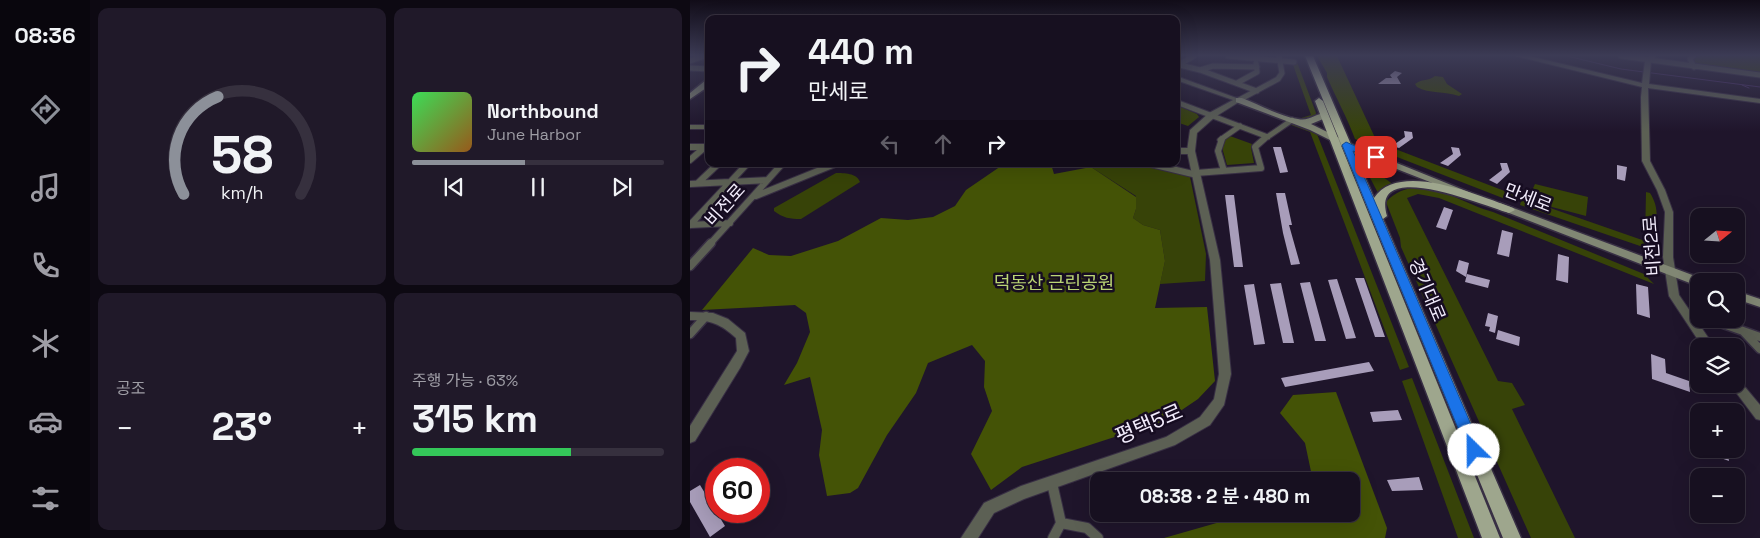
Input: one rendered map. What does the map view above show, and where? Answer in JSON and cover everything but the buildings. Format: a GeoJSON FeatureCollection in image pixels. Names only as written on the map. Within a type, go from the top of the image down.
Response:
{"type":"FeatureCollection","features":[{"type":"Feature","properties":{"kind":"main road","name":"경기대로"},"geometry":{"type":"LineString","coordinates":[[1309,81],[1340,142],[1384,237],[1512,538]]}},
{"type":"Feature","properties":{"kind":"main road","name":"경기대로"},"geometry":{"type":"LineString","coordinates":[[1319,81],[1340,142],[1491,538]]}},
{"type":"Feature","properties":{"kind":"main road"},"geometry":{"type":"LineString","coordinates":[[691,97],[705,85]]}},
{"type":"Feature","properties":{"kind":"main road"},"geometry":{"type":"LineString","coordinates":[[691,97],[705,88]]}},
{"type":"Feature","properties":{"kind":"main road","name":"만세로"},"geometry":{"type":"LineString","coordinates":[[1239,100],[1313,128],[1340,142],[1509,210],[1690,279]]}},
{"type":"Feature","properties":{"kind":"main road"},"geometry":{"type":"LineString","coordinates":[[1293,121],[1312,122],[1325,115]]}},
{"type":"Feature","properties":{"kind":"main road"},"geometry":{"type":"LineString","coordinates":[[1384,237],[1386,231],[1378,204],[1380,197],[1396,187],[1420,184],[1509,210]]}},
{"type":"Feature","properties":{"kind":"main road"},"geometry":{"type":"LineString","coordinates":[[1745,298],[1760,303]]}},
{"type":"Feature","properties":{"kind":"street"},"geometry":{"type":"LineString","coordinates":[[1185,81],[1239,100],[1274,81]]}},
{"type":"Feature","properties":{"kind":"street"},"geometry":{"type":"LineString","coordinates":[[1232,81],[1257,90]]}},
{"type":"Feature","properties":{"kind":"street"},"geometry":{"type":"LineString","coordinates":[[1237,83],[1241,81]]}},
{"type":"Feature","properties":{"kind":"street"},"geometry":{"type":"LineString","coordinates":[[1643,81],[1760,101]]}},
{"type":"Feature","properties":{"kind":"street","name":"비전2로"},"geometry":{"type":"LineString","coordinates":[[1647,82],[1644,97],[1646,161],[1661,190],[1669,212],[1670,272],[1674,296],[1703,338]]}},
{"type":"Feature","properties":{"kind":"street","name":"평택5로"},"geometry":{"type":"LineString","coordinates":[[969,538],[988,508],[1170,441],[1205,421],[1220,402],[1225,374],[1215,260],[1191,151],[1193,132],[1212,115],[1239,100]]}},
{"type":"Feature","properties":{"kind":"street"},"geometry":{"type":"LineString","coordinates":[[1180,103],[1268,137]]}},
{"type":"Feature","properties":{"kind":"street"},"geometry":{"type":"LineString","coordinates":[[1165,167],[1197,174],[1261,168],[1255,148],[1293,121]]}},
{"type":"Feature","properties":{"kind":"street"},"geometry":{"type":"LineString","coordinates":[[1224,171],[1218,151],[1220,140],[1240,126]]}},
{"type":"Feature","properties":{"kind":"street"},"geometry":{"type":"LineString","coordinates":[[691,128],[705,127]]}},
{"type":"Feature","properties":{"kind":"street"},"geometry":{"type":"LineString","coordinates":[[690,147],[705,147]]}},
{"type":"Feature","properties":{"kind":"street"},"geometry":{"type":"LineString","coordinates":[[690,160],[705,149]]}},
{"type":"Feature","properties":{"kind":"street"},"geometry":{"type":"LineString","coordinates":[[1180,151],[1191,151]]}},
{"type":"Feature","properties":{"kind":"street"},"geometry":{"type":"LineString","coordinates":[[698,184],[715,167]]}},
{"type":"Feature","properties":{"kind":"street"},"geometry":{"type":"LineString","coordinates":[[690,225],[745,167]]}},
{"type":"Feature","properties":{"kind":"street","name":"비전로"},"geometry":{"type":"LineString","coordinates":[[690,266],[779,167]]}},
{"type":"Feature","properties":{"kind":"street"},"geometry":{"type":"LineString","coordinates":[[752,197],[827,167]]}},
{"type":"Feature","properties":{"kind":"street"},"geometry":{"type":"LineString","coordinates":[[690,184],[767,180]]}},
{"type":"Feature","properties":{"kind":"street"},"geometry":{"type":"LineString","coordinates":[[690,225],[730,223]]}},
{"type":"Feature","properties":{"kind":"street"},"geometry":{"type":"LineString","coordinates":[[690,316],[706,316],[726,322],[741,336],[742,351],[724,385],[690,437]]}},
{"type":"Feature","properties":{"kind":"street"},"geometry":{"type":"LineString","coordinates":[[690,334],[706,316]]}},
{"type":"Feature","properties":{"kind":"street"},"geometry":{"type":"LineString","coordinates":[[1734,328],[1760,337]]}},
{"type":"Feature","properties":{"kind":"street"},"geometry":{"type":"LineString","coordinates":[[1743,331],[1760,349]]}},
{"type":"Feature","properties":{"kind":"street"},"geometry":{"type":"LineString","coordinates":[[1743,393],[1759,412]]}},
{"type":"Feature","properties":{"kind":"street"},"geometry":{"type":"LineString","coordinates":[[1052,483],[1061,523],[1053,538]]}},
{"type":"Feature","properties":{"kind":"street"},"geometry":{"type":"LineString","coordinates":[[1061,523],[1088,527],[1096,533],[1098,538]]}},
{"type":"Feature","properties":{"kind":"green space"},"geometry":{"type":"Polygon","coordinates":[[[1299,81],[1304,81],[1316,113],[1315,117],[1301,118],[1311,115],[1299,81]]]}},
{"type":"Feature","properties":{"kind":"green space"},"geometry":{"type":"Polygon","coordinates":[[[1329,81],[1349,81],[1377,142],[1515,195],[1513,202],[1355,139],[1329,81]]]}},
{"type":"Feature","properties":{"kind":"green space"},"geometry":{"type":"Polygon","coordinates":[[[1420,81],[1445,81],[1462,94],[1459,96],[1427,91],[1417,87],[1415,84],[1420,81]]]}},
{"type":"Feature","properties":{"kind":"green space"},"geometry":{"type":"Polygon","coordinates":[[[1180,108],[1197,114],[1199,117],[1188,126],[1180,123],[1180,108]]]}},
{"type":"Feature","properties":{"kind":"green space"},"geometry":{"type":"Polygon","coordinates":[[[1294,124],[1317,134],[1409,367],[1400,370],[1310,132],[1291,125],[1294,124]]]}},
{"type":"Feature","properties":{"kind":"green space"},"geometry":{"type":"Polygon","coordinates":[[[1230,136],[1252,144],[1254,163],[1227,165],[1223,151],[1223,141],[1230,136]]]}},
{"type":"Feature","properties":{"kind":"green space","name":"덕동산 근린공원"},"geometry":{"type":"Polygon","coordinates":[[[1000,167],[1052,167],[1054,174],[1091,167],[1136,197],[1136,209],[1133,218],[1143,225],[1160,230],[1165,261],[1155,308],[1207,307],[1215,381],[1198,399],[1167,420],[1022,467],[991,490],[971,454],[992,411],[984,387],[985,361],[972,345],[928,363],[916,393],[887,435],[858,488],[850,493],[827,496],[819,455],[822,430],[810,377],[784,385],[797,363],[810,332],[806,313],[795,305],[702,310],[753,248],[769,255],[791,256],[838,241],[881,218],[908,220],[933,217],[955,206],[966,190],[1000,167]]]}},
{"type":"Feature","properties":{"kind":"green space"},"geometry":{"type":"Polygon","coordinates":[[[1091,167],[1155,167],[1190,177],[1206,254],[1205,281],[1160,284],[1165,261],[1160,230],[1143,225],[1133,218],[1136,209],[1136,196],[1091,167]]]}},
{"type":"Feature","properties":{"kind":"green space"},"geometry":{"type":"Polygon","coordinates":[[[1371,170],[1394,185],[1378,193],[1367,172],[1371,170]]]}},
{"type":"Feature","properties":{"kind":"green space"},"geometry":{"type":"Polygon","coordinates":[[[836,173],[853,175],[860,182],[801,219],[787,218],[774,211],[774,208],[836,173]]]}},
{"type":"Feature","properties":{"kind":"green space"},"geometry":{"type":"Polygon","coordinates":[[[1535,184],[1588,197],[1586,216],[1533,202],[1645,241],[1646,192],[1650,193],[1657,213],[1650,246],[1643,247],[1520,205],[1522,198],[1528,199],[1535,184]]]}},
{"type":"Feature","properties":{"kind":"green space"},"geometry":{"type":"Polygon","coordinates":[[[1417,187],[1437,190],[1493,212],[1644,274],[1654,284],[1439,198],[1418,194],[1407,198],[1498,381],[1512,383],[1525,405],[1512,409],[1575,538],[1531,538],[1401,247],[1400,238],[1386,202],[1400,192],[1417,187]]]}},
{"type":"Feature","properties":{"kind":"green space"},"geometry":{"type":"Polygon","coordinates":[[[1412,378],[1474,538],[1458,538],[1402,381],[1412,378]]]}},
{"type":"Feature","properties":{"kind":"green space"},"geometry":{"type":"Polygon","coordinates":[[[1336,392],[1387,528],[1385,538],[1164,538],[1220,522],[1360,522],[1360,472],[1311,472],[1305,443],[1280,413],[1293,395],[1336,392]]]}},
{"type":"Feature","properties":{"kind":"waterway"},"geometry":{"type":"LineString","coordinates":[[1714,81],[1760,87]]}},
{"type":"Feature","properties":{"kind":"waterway"},"geometry":{"type":"LineString","coordinates":[[1742,85],[1749,88]]}},
{"type":"Feature","properties":{"kind":"route"},"geometry":{"type":"LineString","coordinates":[[1376,157],[1346,145],[1474,450]]}}]}
